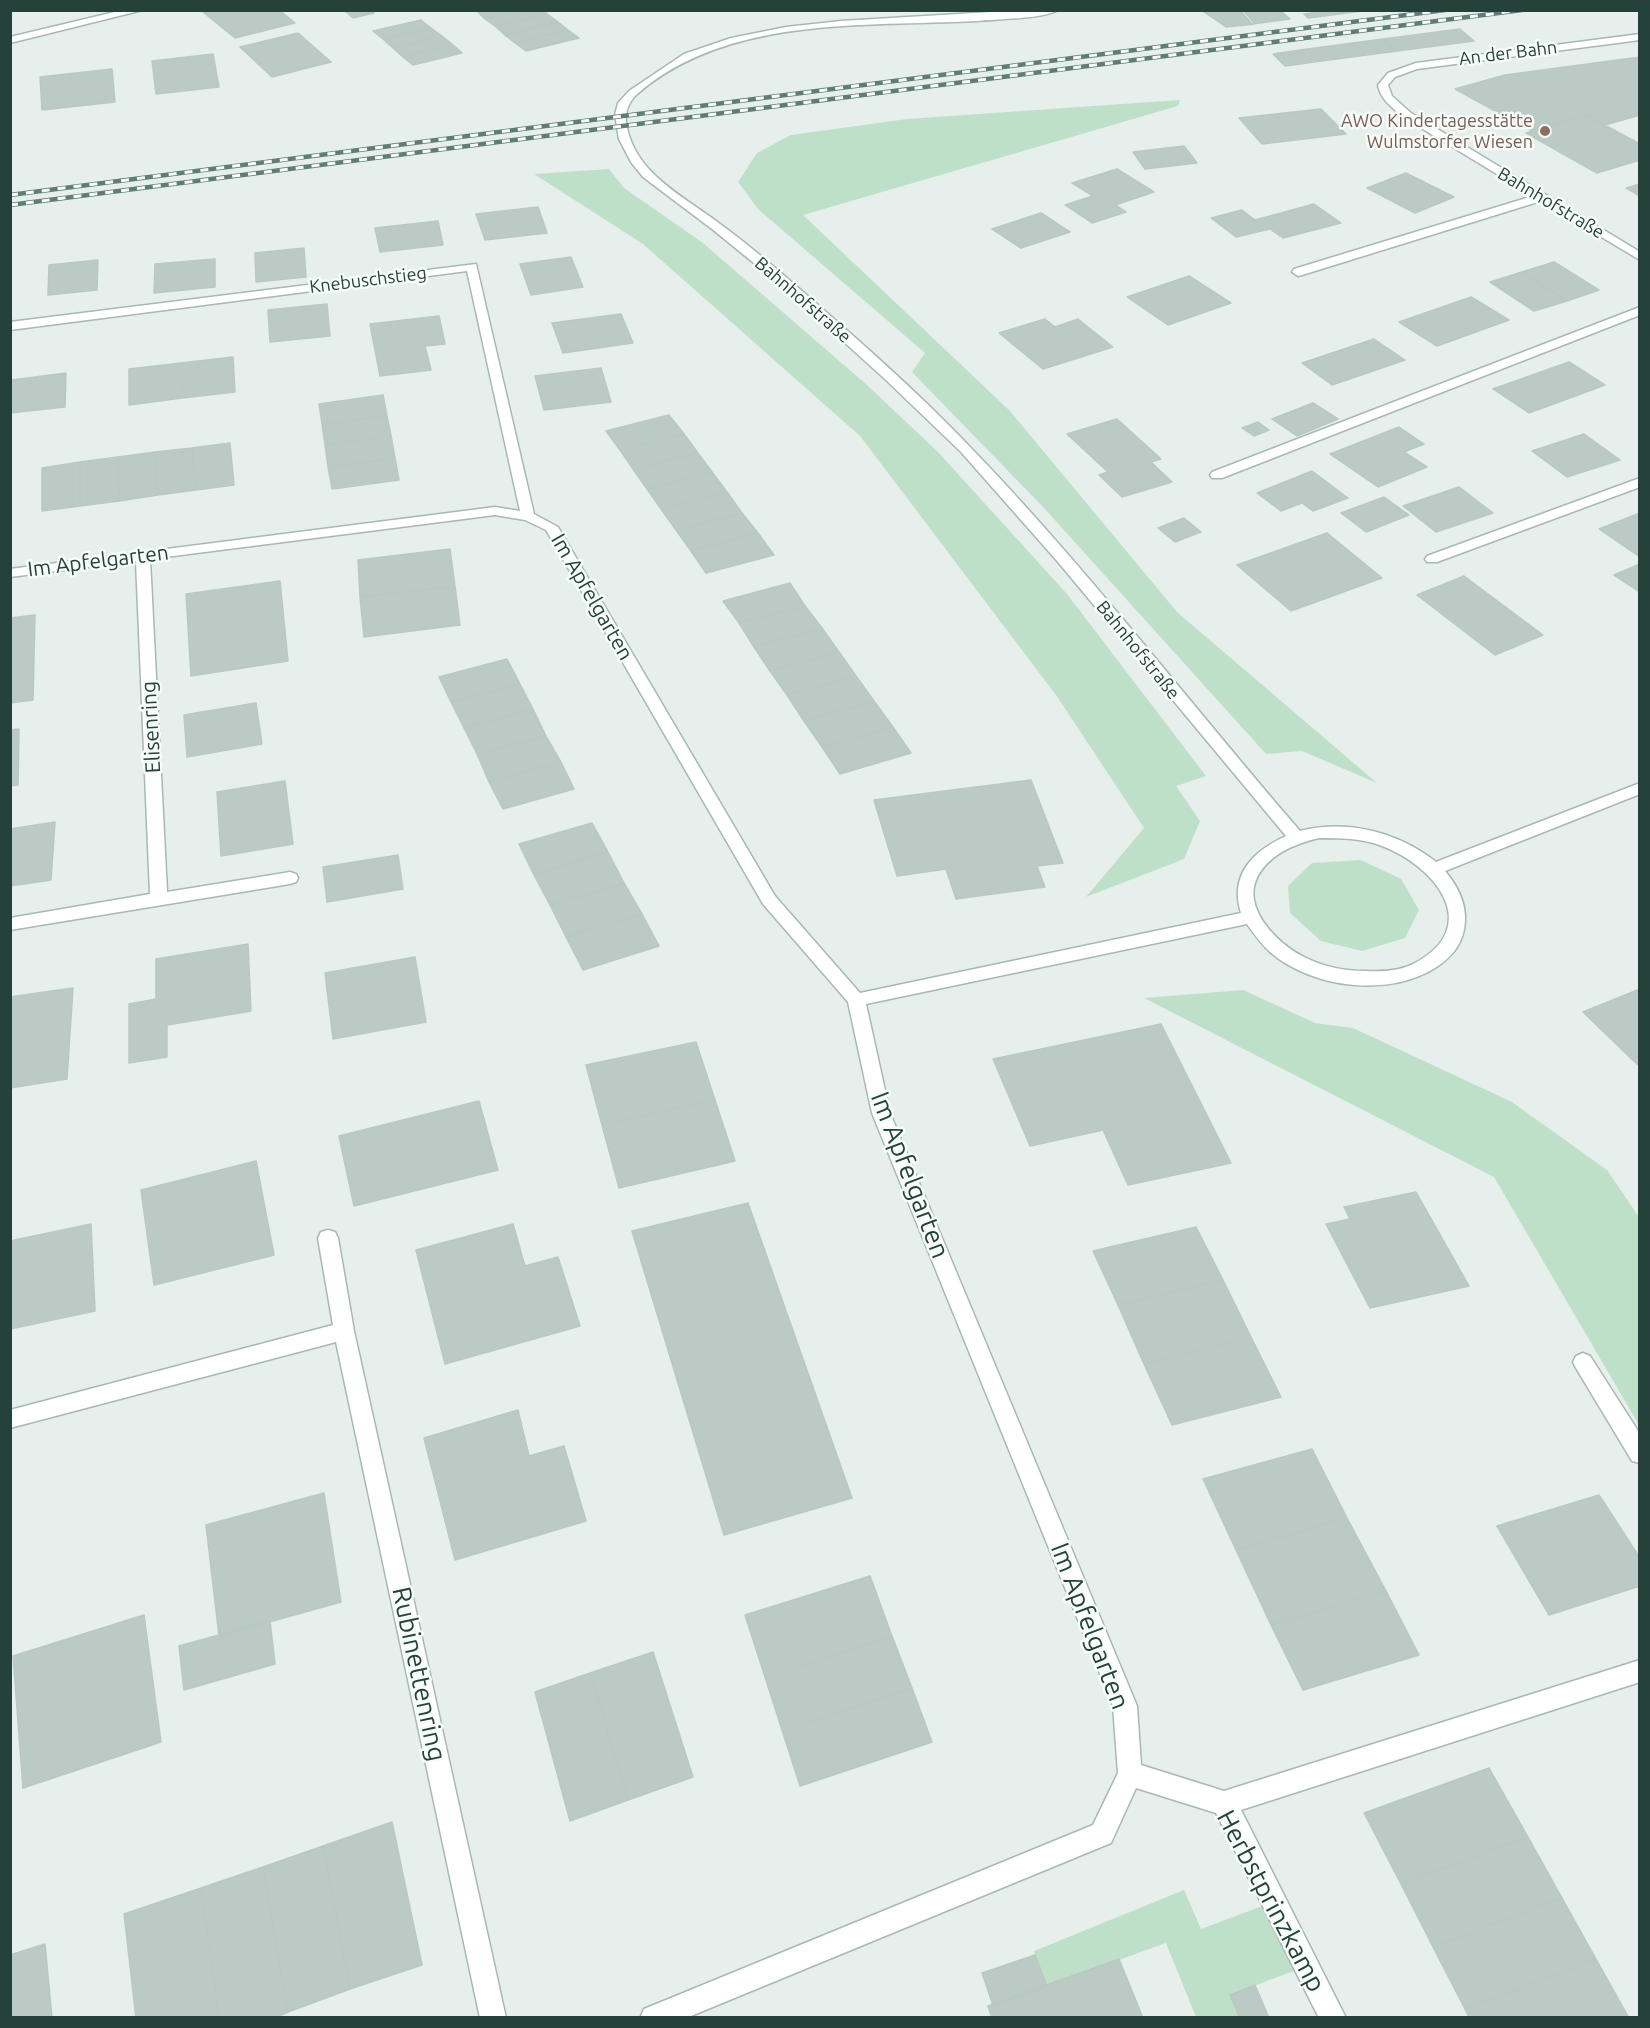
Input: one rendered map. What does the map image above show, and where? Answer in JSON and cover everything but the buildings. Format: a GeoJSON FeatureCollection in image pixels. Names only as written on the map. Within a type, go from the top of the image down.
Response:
{"type":"FeatureCollection","features":[{"type":"Feature","properties":{"kind":"street"},"geometry":{"type":"LineString","coordinates":[[10,40],[138,10]]}},
{"type":"Feature","properties":{"kind":"street","name":"Bahnhofstraße"},"geometry":{"type":"LineString","coordinates":[[1053,10],[984,19],[818,26],[745,37],[682,59],[652,76],[622,105],[621,123],[631,153],[640,168],[784,280],[866,353],[980,465],[1082,580],[1166,685],[1296,837]]}},
{"type":"Feature","properties":{"kind":"street","name":"An der Bahn"},"geometry":{"type":"LineString","coordinates":[[1382,84],[1399,71],[1416,66],[1640,37]]}},
{"type":"Feature","properties":{"kind":"street","name":"Bahnhofstraße"},"geometry":{"type":"LineString","coordinates":[[1382,84],[1382,92],[1407,115],[1640,257]]}},
{"type":"Feature","properties":{"kind":"street"},"geometry":{"type":"LineString","coordinates":[[1298,272],[1543,197]]}},
{"type":"Feature","properties":{"kind":"street","name":"Knebuschstieg"},"geometry":{"type":"LineString","coordinates":[[10,326],[472,267],[528,516]]}},
{"type":"Feature","properties":{"kind":"street"},"geometry":{"type":"LineString","coordinates":[[1217,475],[1640,311]]}},
{"type":"Feature","properties":{"kind":"street"},"geometry":{"type":"LineString","coordinates":[[1432,559],[1640,482]]}},
{"type":"Feature","properties":{"kind":"street","name":"Im Apfelgarten"},"geometry":{"type":"LineString","coordinates":[[10,573],[495,511],[528,516],[551,527],[769,900],[856,1000],[881,1113],[1125,1706],[1130,1774],[1102,1834],[653,2018]]}},
{"type":"Feature","properties":{"kind":"street","name":"Elisenring"},"geometry":{"type":"LineString","coordinates":[[143,555],[159,900]]}},
{"type":"Feature","properties":{"kind":"street"},"geometry":{"type":"LineString","coordinates":[[1434,869],[1640,788]]}},
{"type":"Feature","properties":{"kind":"street"},"geometry":{"type":"LineString","coordinates":[[1327,832],[1369,836],[1393,843],[1434,869],[1451,891],[1458,914],[1455,937],[1440,957],[1416,971],[1386,979],[1352,978],[1320,971],[1290,958],[1266,939],[1251,917],[1245,897],[1248,878],[1258,861],[1274,847],[1296,837],[1327,832]]}},
{"type":"Feature","properties":{"kind":"street"},"geometry":{"type":"LineString","coordinates":[[10,924],[290,878]]}},
{"type":"Feature","properties":{"kind":"street"},"geometry":{"type":"LineString","coordinates":[[856,1000],[1251,917]]}},
{"type":"Feature","properties":{"kind":"street","name":"Rubinettenring"},"geometry":{"type":"LineString","coordinates":[[328,1238],[344,1331],[493,2018]]}},
{"type":"Feature","properties":{"kind":"street"},"geometry":{"type":"LineString","coordinates":[[10,1419],[344,1331]]}},
{"type":"Feature","properties":{"kind":"street"},"geometry":{"type":"LineString","coordinates":[[1583,1362],[1640,1454]]}},
{"type":"Feature","properties":{"kind":"street"},"geometry":{"type":"LineString","coordinates":[[1224,1803],[1640,1671]]}},
{"type":"Feature","properties":{"kind":"street","name":"Herbstprinzkamp"},"geometry":{"type":"LineString","coordinates":[[1130,1774],[1224,1803],[1332,2018]]}},
{"type":"Feature","properties":{"kind":"green space"},"geometry":{"type":"Polygon","coordinates":[[[1180,100],[1178,106],[803,215],[1010,411],[1177,612],[1377,783],[1302,751],[1266,754],[1044,508],[912,372],[925,353],[758,209],[738,182],[757,153],[791,135],[907,119],[1180,100]]]}},
{"type":"Feature","properties":{"kind":"green space"},"geometry":{"type":"Polygon","coordinates":[[[609,169],[624,188],[703,243],[867,385],[938,452],[1067,594],[1206,776],[1176,786],[1200,821],[1184,859],[1086,897],[1144,828],[1056,695],[860,436],[643,244],[534,174],[609,169]]]}},
{"type":"Feature","properties":{"kind":"green space"},"geometry":{"type":"Polygon","coordinates":[[[1361,860],[1401,879],[1419,910],[1405,938],[1362,951],[1321,941],[1290,913],[1288,886],[1312,863],[1361,860]]]}},
{"type":"Feature","properties":{"kind":"green space"},"geometry":{"type":"Polygon","coordinates":[[[1243,990],[1315,1023],[1353,1028],[1512,1102],[1607,1170],[1639,1217],[1639,1425],[1494,1177],[1144,998],[1243,990]]]}},
{"type":"Feature","properties":{"kind":"green space"},"geometry":{"type":"Polygon","coordinates":[[[1184,1890],[1201,1929],[1273,1902],[1304,1967],[1230,1995],[1240,2017],[1196,2017],[1166,1943],[1047,1986],[1034,1951],[1184,1890]]]}},
{"type":"Feature","properties":{"kind":"railway"},"geometry":{"type":"LineString","coordinates":[[10,195],[1445,10]]}},
{"type":"Feature","properties":{"kind":"railway"},"geometry":{"type":"LineString","coordinates":[[10,205],[1522,10]]}},
{"type":"Feature","properties":{"kind":"place","name":"AWO Kindertagesstätte Wulmstorfer Wiesen"},"geometry":{"type":"Point","coordinates":[1545,131]}}]}
